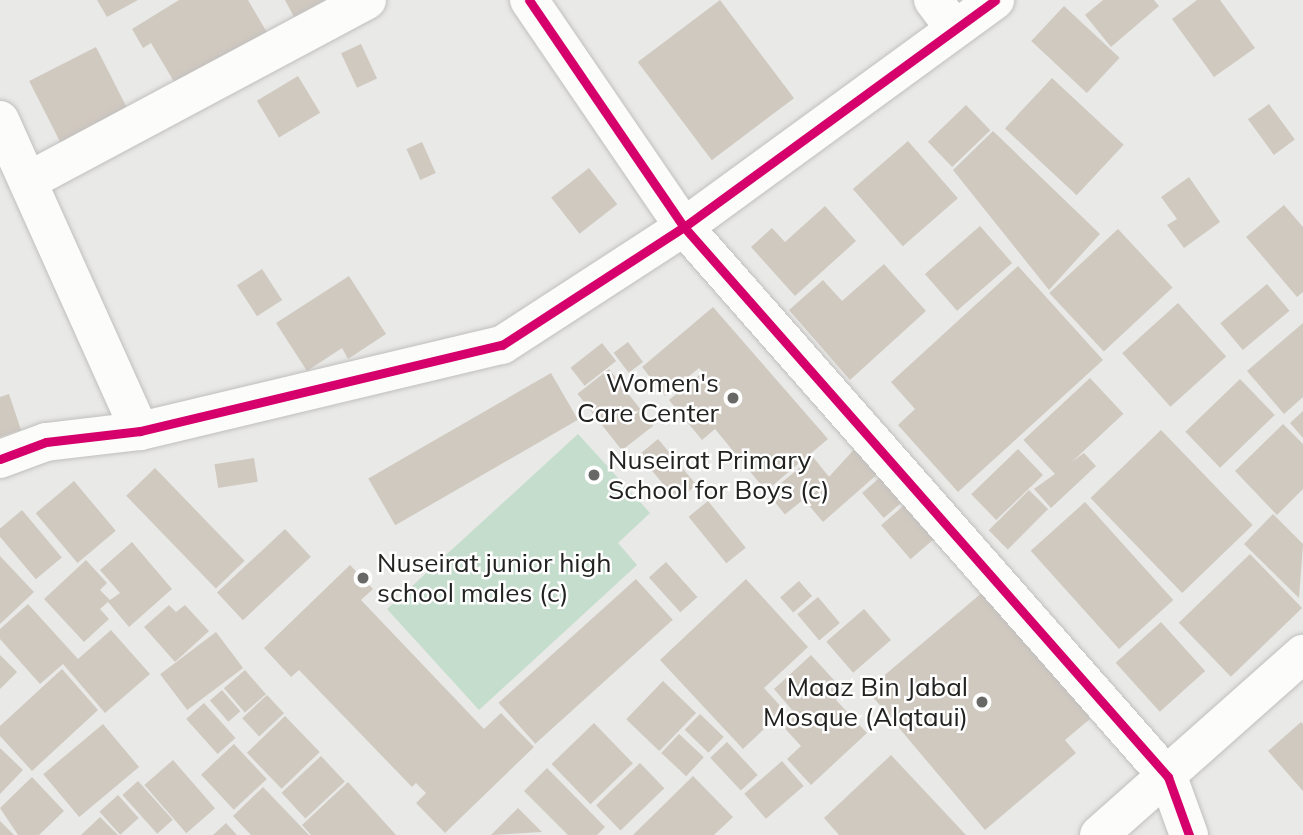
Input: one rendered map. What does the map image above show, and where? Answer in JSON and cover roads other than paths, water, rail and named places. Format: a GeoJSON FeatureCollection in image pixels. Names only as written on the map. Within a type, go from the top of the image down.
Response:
{"type":"FeatureCollection","features":[{"type":"Feature","properties":{"kind":"street"},"geometry":{"type":"LineString","coordinates":[[30,180],[367,0]]}},
{"type":"Feature","properties":{"kind":"street"},"geometry":{"type":"LineString","coordinates":[[529,0],[684,227],[1168,777],[1189,835]]}},
{"type":"Feature","properties":{"kind":"street"},"geometry":{"type":"LineString","coordinates":[[0,460],[46,442],[140,431],[502,345],[684,227],[944,15],[995,0]]}},
{"type":"Feature","properties":{"kind":"street"},"geometry":{"type":"LineString","coordinates":[[0,120],[30,180],[140,431]]}},
{"type":"Feature","properties":{"kind":"street"},"geometry":{"type":"LineString","coordinates":[[1099,835],[1168,777],[1303,654]]}},
{"type":"Feature","properties":{"kind":"place","name":"Women's Care Center"},"geometry":{"type":"Point","coordinates":[733,398]}},
{"type":"Feature","properties":{"kind":"place","name":"Nuseirat Primary School for Boys (c)"},"geometry":{"type":"Point","coordinates":[594,475]}},
{"type":"Feature","properties":{"kind":"place","name":"Nuseirat junior high school males (c)"},"geometry":{"type":"Point","coordinates":[363,578]}},
{"type":"Feature","properties":{"kind":"place","name":"Maaz Bin Jabal Mosque (Alqtaui)"},"geometry":{"type":"Point","coordinates":[982,702]}}]}
